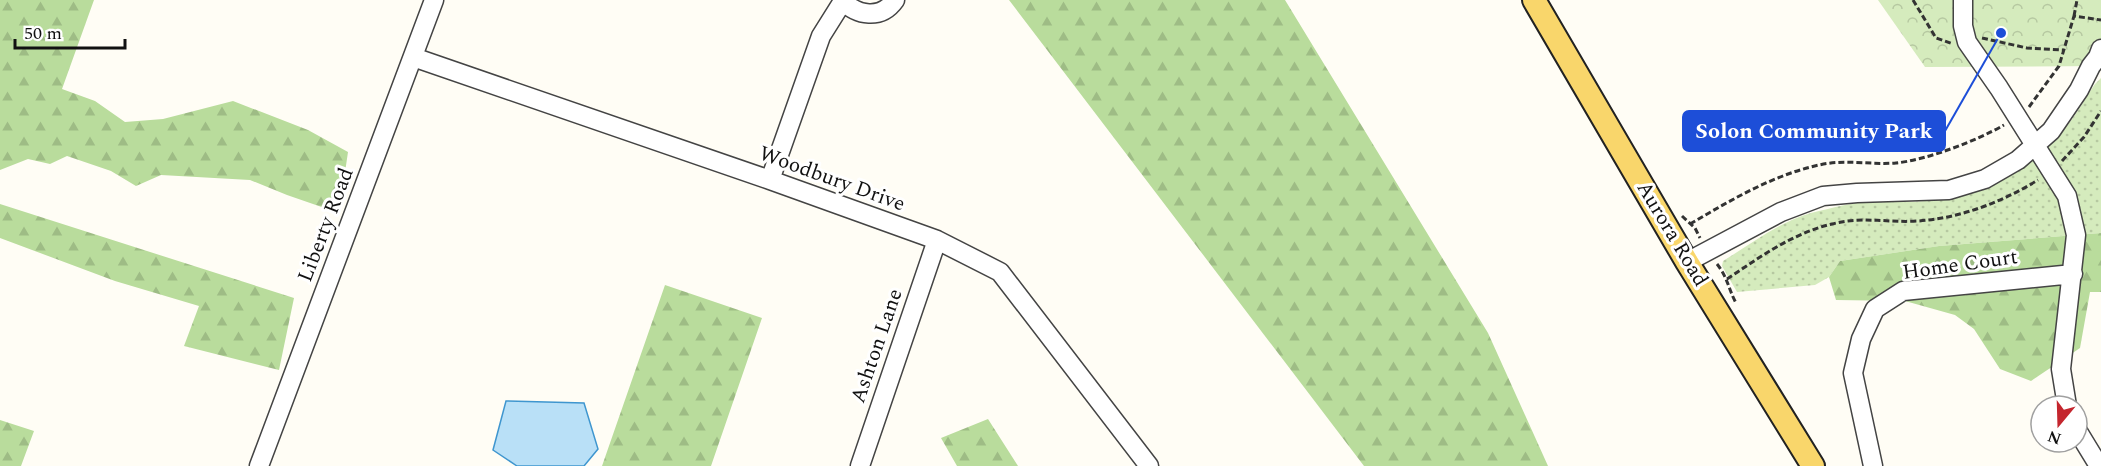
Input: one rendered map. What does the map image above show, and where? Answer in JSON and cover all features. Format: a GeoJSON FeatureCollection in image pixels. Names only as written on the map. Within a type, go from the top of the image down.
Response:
{"type":"FeatureCollection","features":[{"type":"Feature","properties":{"kind":"main road","name":"Aurora Road"},"geometry":{"type":"LineString","coordinates":[[1534,0],[1687,262],[1813,466]]}},
{"type":"Feature","properties":{"kind":"street","name":"Liberty Road"},"geometry":{"type":"LineString","coordinates":[[259,466],[434,0]]}},
{"type":"Feature","properties":{"kind":"street"},"geometry":{"type":"LineString","coordinates":[[770,180],[821,36],[843,1],[850,9],[857,12],[876,14],[895,0]]}},
{"type":"Feature","properties":{"kind":"street"},"geometry":{"type":"LineString","coordinates":[[1963,0],[1963,26],[1967,42],[2000,88],[2067,196],[2070,207],[2076,235],[2061,369],[2065,394]]}},
{"type":"Feature","properties":{"kind":"street"},"geometry":{"type":"LineString","coordinates":[[1687,262],[1781,212],[1822,196],[1949,190],[1985,179],[2018,160],[2051,131],[2100,54]]}},
{"type":"Feature","properties":{"kind":"street","name":"Woodbury Drive"},"geometry":{"type":"LineString","coordinates":[[413,57],[938,240],[1000,272],[1149,466]]}},
{"type":"Feature","properties":{"kind":"street","name":"Ashton Lane"},"geometry":{"type":"LineString","coordinates":[[860,466],[938,240]]}},
{"type":"Feature","properties":{"kind":"street","name":"Home Court"},"geometry":{"type":"LineString","coordinates":[[1873,466],[1853,373],[1861,339],[1875,309],[1903,291],[2073,274]]}},
{"type":"Feature","properties":{"kind":"street"},"geometry":{"type":"LineString","coordinates":[[2089,450],[2099,466]]}},
{"type":"Feature","properties":{"kind":"path"},"geometry":{"type":"LineString","coordinates":[[1913,0],[1936,38],[1958,44]]}},
{"type":"Feature","properties":{"kind":"path"},"geometry":{"type":"LineString","coordinates":[[2027,110],[2059,66],[2077,0]]}},
{"type":"Feature","properties":{"kind":"path"},"geometry":{"type":"LineString","coordinates":[[2074,16],[2101,20]]}},
{"type":"Feature","properties":{"kind":"path"},"geometry":{"type":"LineString","coordinates":[[1978,39],[1989,38],[2027,48],[2063,50]]}},
{"type":"Feature","properties":{"kind":"path"},"geometry":{"type":"LineString","coordinates":[[2056,166],[2078,143],[2101,111]]}},
{"type":"Feature","properties":{"kind":"path"},"geometry":{"type":"LineString","coordinates":[[1690,224],[1750,191],[1806,168],[1841,162],[1907,161],[1976,140],[2006,124]]}},
{"type":"Feature","properties":{"kind":"path"},"geometry":{"type":"LineString","coordinates":[[1723,271],[1727,279],[1784,243],[1814,229],[1860,219],[1919,221],[1951,216],[1986,206],[2026,187],[2046,174]]}},
{"type":"Feature","properties":{"kind":"green space"},"geometry":{"type":"Polygon","coordinates":[[[0,0],[94,0],[62,89],[95,101],[125,122],[163,119],[233,101],[308,130],[348,152],[339,213],[250,180],[161,175],[136,186],[111,171],[67,156],[50,164],[28,159],[0,170],[0,0]]]}},
{"type":"Feature","properties":{"kind":"green space"},"geometry":{"type":"Polygon","coordinates":[[[1009,0],[1285,0],[1488,333],[1548,466],[1364,466],[1009,0]]]}},
{"type":"Feature","properties":{"kind":"green space"},"geometry":{"type":"Polygon","coordinates":[[[1878,0],[2101,0],[2101,66],[1925,67],[1878,0]]]}},
{"type":"Feature","properties":{"kind":"green space"},"geometry":{"type":"Polygon","coordinates":[[[2101,78],[2101,233],[1939,246],[1840,261],[1829,277],[1815,285],[1737,292],[1722,266],[1723,261],[1766,234],[1811,213],[1866,202],[1919,202],[1965,192],[2002,178],[2018,169],[2049,144],[2068,124],[2101,78]]]}},
{"type":"Feature","properties":{"kind":"green space"},"geometry":{"type":"Polygon","coordinates":[[[0,204],[294,298],[279,370],[184,346],[199,306],[115,281],[0,238],[0,204]]]}},
{"type":"Feature","properties":{"kind":"green space"},"geometry":{"type":"Polygon","coordinates":[[[2101,233],[2101,292],[2090,292],[2080,348],[2031,381],[2000,369],[1974,329],[1955,315],[1905,301],[1836,300],[1829,277],[1840,261],[1939,246],[2101,233]]]}},
{"type":"Feature","properties":{"kind":"green space"},"geometry":{"type":"Polygon","coordinates":[[[665,285],[762,318],[711,466],[602,466],[665,285]]]}},
{"type":"Feature","properties":{"kind":"green space"},"geometry":{"type":"Polygon","coordinates":[[[988,419],[1018,466],[957,466],[941,438],[988,419]]]}},
{"type":"Feature","properties":{"kind":"green space"},"geometry":{"type":"Polygon","coordinates":[[[0,420],[34,431],[21,466],[0,466],[0,420]]]}},
{"type":"Feature","properties":{"kind":"water"},"geometry":{"type":"Polygon","coordinates":[[[506,401],[584,403],[598,449],[584,466],[517,466],[493,450],[506,401]]]}},
{"type":"Feature","properties":{"kind":"place","name":"Solon Community Park"},"geometry":{"type":"Point","coordinates":[2001,33]}}]}
